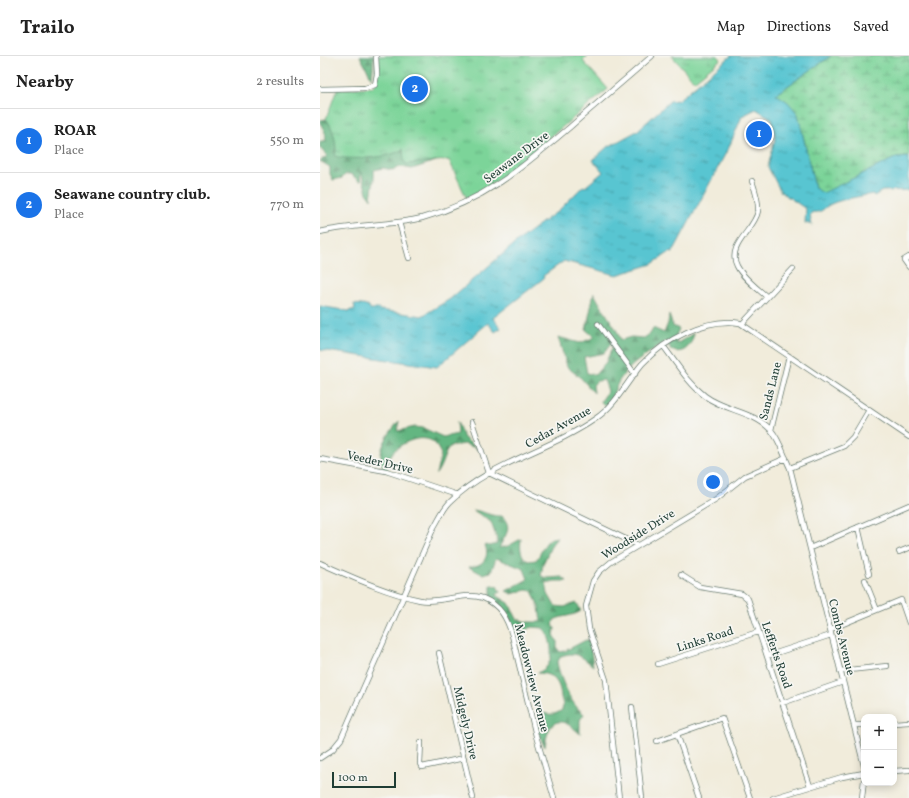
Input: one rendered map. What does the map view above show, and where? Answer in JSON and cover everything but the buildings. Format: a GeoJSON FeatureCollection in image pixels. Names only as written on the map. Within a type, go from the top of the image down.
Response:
{"type":"FeatureCollection","features":[{"type":"Feature","properties":{"kind":"street"},"geometry":{"type":"LineString","coordinates":[[320,89],[365,88],[375,85],[377,79],[376,56]]}},
{"type":"Feature","properties":{"kind":"street","name":"Seawane Drive"},"geometry":{"type":"LineString","coordinates":[[320,232],[422,218],[479,196],[504,181],[529,162],[652,56]]}},
{"type":"Feature","properties":{"kind":"street"},"geometry":{"type":"LineString","coordinates":[[752,181],[758,200],[757,216],[736,246],[736,265],[740,272],[767,297]]}},
{"type":"Feature","properties":{"kind":"street"},"geometry":{"type":"LineString","coordinates":[[399,222],[409,258]]}},
{"type":"Feature","properties":{"kind":"street"},"geometry":{"type":"LineString","coordinates":[[909,257],[904,260],[909,267]]}},
{"type":"Feature","properties":{"kind":"street"},"geometry":{"type":"LineString","coordinates":[[793,269],[742,324],[909,437]]}},
{"type":"Feature","properties":{"kind":"street","name":"Cedar Avenue"},"geometry":{"type":"LineString","coordinates":[[320,758],[332,750],[341,739],[439,518],[448,504],[469,485],[566,436],[596,419],[616,401],[643,363],[664,347],[685,334],[708,325],[727,322],[742,324]]}},
{"type":"Feature","properties":{"kind":"street"},"geometry":{"type":"LineString","coordinates":[[598,324],[635,374]]}},
{"type":"Feature","properties":{"kind":"street"},"geometry":{"type":"LineString","coordinates":[[664,347],[688,379],[706,397],[721,405],[753,416],[770,430]]}},
{"type":"Feature","properties":{"kind":"street","name":"Sands Lane"},"geometry":{"type":"LineString","coordinates":[[770,430],[789,356]]}},
{"type":"Feature","properties":{"kind":"street"},"geometry":{"type":"LineString","coordinates":[[790,468],[844,446],[853,437],[869,410]]}},
{"type":"Feature","properties":{"kind":"street"},"geometry":{"type":"LineString","coordinates":[[472,422],[489,474],[638,545]]}},
{"type":"Feature","properties":{"kind":"street","name":"Combs Avenue"},"geometry":{"type":"LineString","coordinates":[[770,430],[790,468],[861,754]]}},
{"type":"Feature","properties":{"kind":"street","name":"Woodside Drive"},"geometry":{"type":"LineString","coordinates":[[619,798],[606,680],[589,629],[586,606],[589,591],[599,572],[611,562],[717,498],[745,476],[786,458]]}},
{"type":"Feature","properties":{"kind":"street","name":"Veeder Drive"},"geometry":{"type":"LineString","coordinates":[[320,459],[386,471],[458,495]]}},
{"type":"Feature","properties":{"kind":"street"},"geometry":{"type":"LineString","coordinates":[[810,548],[909,504]]}},
{"type":"Feature","properties":{"kind":"street"},"geometry":{"type":"LineString","coordinates":[[858,527],[869,574]]}},
{"type":"Feature","properties":{"kind":"street"},"geometry":{"type":"LineString","coordinates":[[899,552],[909,548]]}},
{"type":"Feature","properties":{"kind":"street","name":"Meadowview Avenue"},"geometry":{"type":"LineString","coordinates":[[320,563],[405,596],[434,602],[468,596],[478,597],[495,605],[504,613],[512,635],[536,736],[554,798]]}},
{"type":"Feature","properties":{"kind":"street","name":"Lefferts Road"},"geometry":{"type":"LineString","coordinates":[[681,575],[700,587],[745,596],[767,656],[810,786]]}},
{"type":"Feature","properties":{"kind":"street"},"geometry":{"type":"LineString","coordinates":[[865,580],[877,610]]}},
{"type":"Feature","properties":{"kind":"street"},"geometry":{"type":"LineString","coordinates":[[831,629],[901,600],[909,623]]}},
{"type":"Feature","properties":{"kind":"street","name":"Links Road"},"geometry":{"type":"LineString","coordinates":[[658,664],[758,632]]}},
{"type":"Feature","properties":{"kind":"street"},"geometry":{"type":"LineString","coordinates":[[767,656],[831,635]]}},
{"type":"Feature","properties":{"kind":"street","name":"Midgely Drive"},"geometry":{"type":"LineString","coordinates":[[439,653],[474,798]]}},
{"type":"Feature","properties":{"kind":"street"},"geometry":{"type":"LineString","coordinates":[[840,671],[887,666]]}},
{"type":"Feature","properties":{"kind":"street"},"geometry":{"type":"LineString","coordinates":[[782,703],[843,682]]}},
{"type":"Feature","properties":{"kind":"street"},"geometry":{"type":"LineString","coordinates":[[632,707],[642,798]]}},
{"type":"Feature","properties":{"kind":"street"},"geometry":{"type":"LineString","coordinates":[[657,740],[722,718],[750,798]]}},
{"type":"Feature","properties":{"kind":"street"},"geometry":{"type":"LineString","coordinates":[[897,723],[909,722]]}},
{"type":"Feature","properties":{"kind":"street"},"geometry":{"type":"LineString","coordinates":[[854,725],[861,725]]}},
{"type":"Feature","properties":{"kind":"street"},"geometry":{"type":"LineString","coordinates":[[677,734],[699,798]]}},
{"type":"Feature","properties":{"kind":"street"},"geometry":{"type":"LineString","coordinates":[[421,742],[420,764],[423,767],[464,758]]}},
{"type":"Feature","properties":{"kind":"street"},"geometry":{"type":"LineString","coordinates":[[897,771],[909,770]]}},
{"type":"Feature","properties":{"kind":"street"},"geometry":{"type":"LineString","coordinates":[[773,798],[842,777],[861,774]]}},
{"type":"Feature","properties":{"kind":"street"},"geometry":{"type":"LineString","coordinates":[[862,798],[863,786]]}},
{"type":"Feature","properties":{"kind":"street"},"geometry":{"type":"LineString","coordinates":[[796,798],[797,791]]}},
{"type":"Feature","properties":{"kind":"green space"},"geometry":{"type":"Polygon","coordinates":[[[360,56],[374,56],[372,79],[360,56]]]}},
{"type":"Feature","properties":{"kind":"green space"},"geometry":{"type":"Polygon","coordinates":[[[376,56],[588,56],[583,61],[608,89],[501,178],[467,199],[449,160],[436,161],[410,167],[331,162],[326,119],[337,89],[373,87],[376,82],[376,56]]]}},
{"type":"Feature","properties":{"kind":"green space"},"geometry":{"type":"Polygon","coordinates":[[[672,56],[718,56],[721,59],[694,81],[672,56]]]}},
{"type":"Feature","properties":{"kind":"green space"},"geometry":{"type":"Polygon","coordinates":[[[831,56],[909,56],[909,157],[895,158],[823,194],[815,188],[798,114],[776,94],[831,56]]]}},
{"type":"Feature","properties":{"kind":"green space"},"geometry":{"type":"Polygon","coordinates":[[[326,119],[331,126],[334,137],[336,147],[335,156],[341,158],[370,158],[390,155],[403,149],[404,162],[407,164],[436,161],[412,169],[401,167],[392,170],[383,168],[374,170],[371,199],[367,193],[361,172],[360,182],[351,174],[346,174],[342,178],[333,180],[330,174],[330,167],[320,161],[327,156],[320,148],[320,142],[325,140],[325,137],[320,120],[326,119]]]}},
{"type":"Feature","properties":{"kind":"green space"},"geometry":{"type":"Polygon","coordinates":[[[594,293],[621,340],[631,337],[644,338],[651,333],[653,328],[664,333],[669,315],[673,326],[679,329],[676,335],[676,344],[694,333],[687,348],[680,352],[671,350],[667,341],[636,363],[621,378],[611,399],[606,405],[602,404],[601,401],[608,391],[604,380],[597,381],[593,385],[594,393],[581,378],[567,367],[558,337],[580,343],[595,337],[586,330],[594,293]],[[614,343],[611,344],[604,353],[584,357],[587,373],[595,375],[606,362],[614,343]]]}},
{"type":"Feature","properties":{"kind":"green space"},"geometry":{"type":"Polygon","coordinates":[[[399,421],[397,431],[415,427],[423,428],[443,437],[458,434],[457,422],[464,438],[478,449],[465,444],[450,446],[436,474],[441,454],[437,446],[430,440],[414,440],[403,444],[394,451],[389,459],[387,473],[383,467],[381,453],[386,439],[399,421]]]}},
{"type":"Feature","properties":{"kind":"green space"},"geometry":{"type":"Polygon","coordinates":[[[473,510],[495,516],[502,516],[506,520],[508,528],[499,548],[508,546],[521,539],[521,552],[523,557],[528,561],[536,560],[547,542],[550,539],[557,538],[552,544],[543,564],[541,576],[548,578],[562,577],[567,581],[546,583],[548,594],[555,606],[564,607],[577,603],[581,611],[554,620],[554,637],[557,640],[557,648],[560,652],[586,640],[590,642],[593,666],[582,657],[575,654],[561,656],[557,663],[570,698],[584,714],[580,720],[580,734],[567,724],[556,722],[549,730],[545,747],[540,739],[537,726],[540,717],[543,713],[555,714],[562,710],[563,707],[559,687],[555,679],[543,673],[537,673],[546,668],[550,661],[550,640],[543,628],[533,627],[524,630],[520,642],[508,614],[491,596],[491,586],[497,586],[500,592],[496,595],[509,603],[517,619],[528,622],[541,622],[539,607],[532,591],[526,590],[512,594],[506,591],[528,579],[524,569],[496,558],[491,572],[482,574],[469,567],[482,563],[487,554],[485,545],[490,546],[497,544],[497,539],[491,522],[473,510]]]}},
{"type":"Feature","properties":{"kind":"water"},"geometry":{"type":"Polygon","coordinates":[[[731,56],[831,56],[776,94],[788,102],[798,114],[815,188],[823,193],[895,158],[909,157],[909,190],[882,191],[874,196],[873,194],[835,202],[823,210],[812,212],[810,216],[812,225],[805,223],[806,209],[781,192],[768,167],[775,139],[772,119],[756,109],[742,116],[730,145],[672,254],[670,252],[652,264],[617,275],[564,261],[543,276],[544,278],[493,318],[501,328],[495,332],[488,323],[437,367],[320,350],[320,306],[348,311],[355,309],[354,304],[369,306],[370,309],[379,309],[422,316],[450,299],[525,235],[558,211],[583,186],[585,187],[603,172],[593,160],[606,148],[637,131],[670,101],[678,100],[731,56]]]}},
{"type":"Feature","properties":{"kind":"place","name":"Seawane country club."},"geometry":{"type":"Point","coordinates":[415,89]}},
{"type":"Feature","properties":{"kind":"place","name":"ROAR"},"geometry":{"type":"Point","coordinates":[759,134]}}]}
